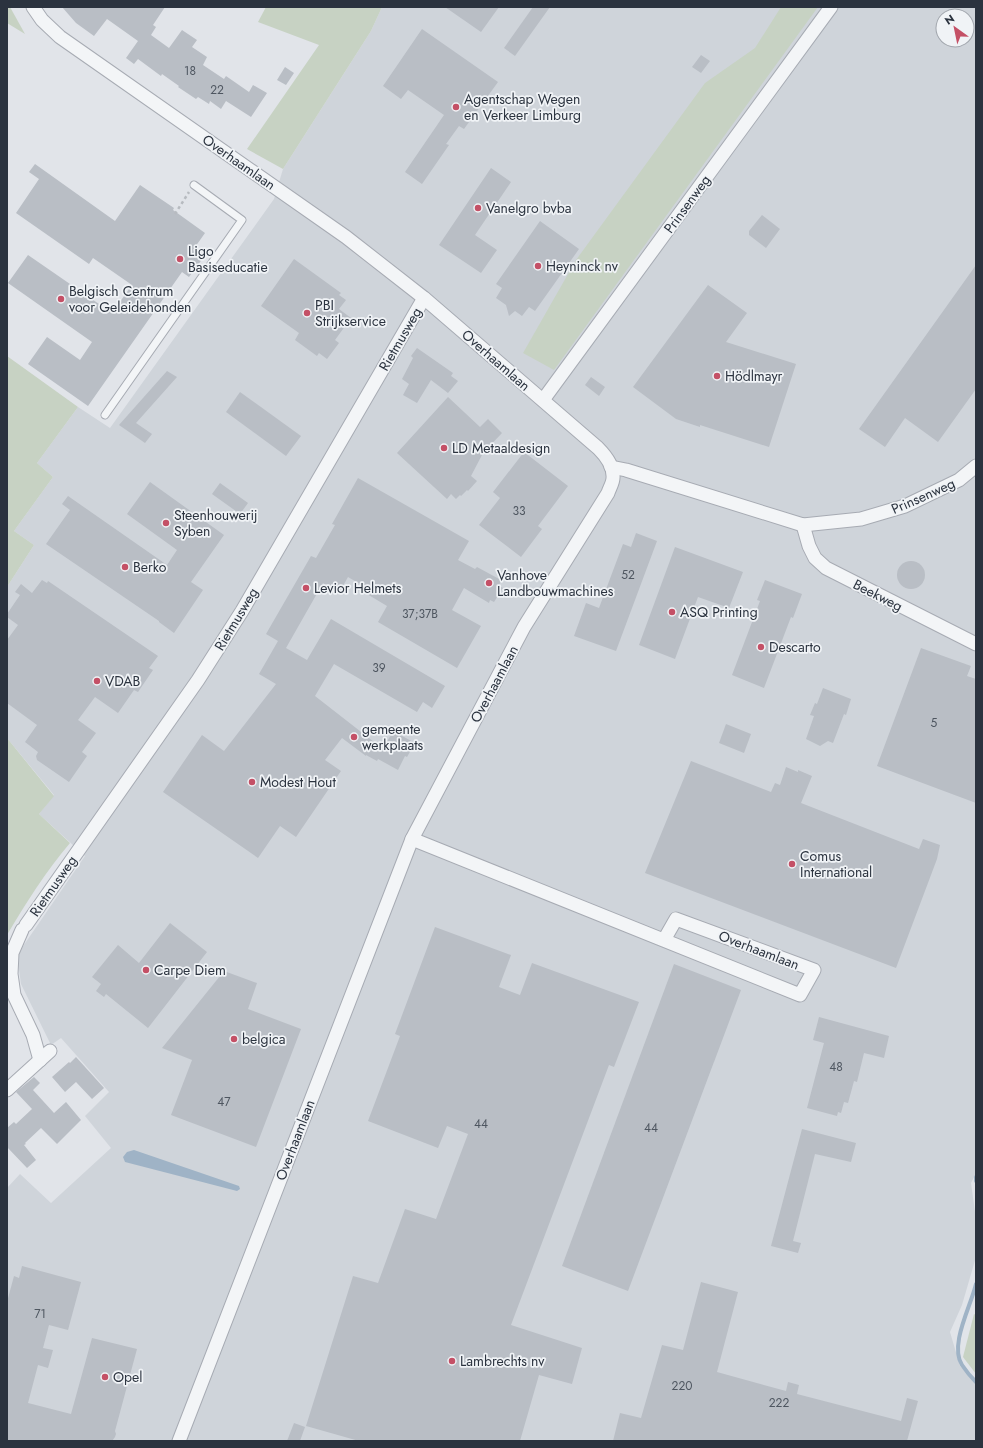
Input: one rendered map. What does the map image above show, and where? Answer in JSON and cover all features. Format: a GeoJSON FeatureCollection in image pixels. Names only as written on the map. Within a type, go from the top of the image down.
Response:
{"type":"FeatureCollection","features":[{"type":"Feature","properties":{"kind":"street","name":"Overhaamlaan"},"geometry":{"type":"LineString","coordinates":[[33,7],[42,20],[60,37],[346,237],[424,298],[598,448],[606,457],[611,467],[613,478],[608,493],[524,627],[412,839],[179,1441]]}},
{"type":"Feature","properties":{"kind":"street","name":"Prinsenweg"},"geometry":{"type":"LineString","coordinates":[[543,400],[831,7]]}},
{"type":"Feature","properties":{"kind":"street","name":"Rietmusweg"},"geometry":{"type":"LineString","coordinates":[[40,1060],[33,1035],[14,995],[11,974],[12,952],[24,927],[198,680],[242,611],[424,298]]}},
{"type":"Feature","properties":{"kind":"street","name":"Prinsenweg"},"geometry":{"type":"LineString","coordinates":[[611,467],[626,470],[803,525],[861,519],[905,506],[959,480],[976,466]]}},
{"type":"Feature","properties":{"kind":"street","name":"Beekweg"},"geometry":{"type":"LineString","coordinates":[[803,525],[809,546],[815,558],[826,568],[976,644]]}},
{"type":"Feature","properties":{"kind":"street","name":"Overhaamlaan"},"geometry":{"type":"LineString","coordinates":[[412,839],[800,995],[814,970],[676,919],[664,940]]}},
{"type":"Feature","properties":{"kind":"street"},"geometry":{"type":"LineString","coordinates":[[7,1090],[50,1051]]}},
{"type":"Feature","properties":{"kind":"lane"},"geometry":{"type":"LineString","coordinates":[[105,415],[242,220],[194,185]]}},
{"type":"Feature","properties":{"kind":"path"},"geometry":{"type":"LineString","coordinates":[[175,214],[194,185]]}},
{"type":"Feature","properties":{"kind":"shaded area"},"geometry":{"type":"Polygon","coordinates":[[[382,7],[976,7],[976,1173],[971,1183],[976,1219],[976,1257],[962,1305],[950,1332],[960,1366],[976,1382],[976,1441],[7,1441],[7,1188],[20,1174],[51,1203],[111,1148],[85,1116],[109,1092],[61,1038],[51,1045],[21,984],[17,955],[85,856],[39,814],[54,795],[7,738],[7,587],[34,545],[14,531],[53,477],[37,463],[78,407],[110,428],[274,199],[283,169],[371,31],[382,7]]]}},
{"type":"Feature","properties":{"kind":"green space"},"geometry":{"type":"Polygon","coordinates":[[[7,7],[10,7],[25,34],[7,23],[7,7]]]}},
{"type":"Feature","properties":{"kind":"green space"},"geometry":{"type":"Polygon","coordinates":[[[266,7],[382,7],[371,31],[283,169],[247,149],[319,45],[258,22],[266,7]]]}},
{"type":"Feature","properties":{"kind":"green space"},"geometry":{"type":"Polygon","coordinates":[[[781,7],[818,7],[554,370],[523,353],[576,260],[705,83],[755,48],[781,7]]]}},
{"type":"Feature","properties":{"kind":"green space"},"geometry":{"type":"Polygon","coordinates":[[[7,356],[78,407],[37,463],[53,477],[14,531],[34,545],[7,587],[7,356]]]}},
{"type":"Feature","properties":{"kind":"green space"},"geometry":{"type":"Polygon","coordinates":[[[7,738],[54,796],[39,814],[70,843],[21,911],[7,935],[7,738]]]}},
{"type":"Feature","properties":{"kind":"green space"},"geometry":{"type":"Polygon","coordinates":[[[974,1314],[976,1315],[976,1374],[963,1357],[974,1314]]]}},
{"type":"Feature","properties":{"kind":"water"},"geometry":{"type":"Polygon","coordinates":[[[134,1150],[239,1186],[240,1189],[237,1191],[125,1162],[123,1157],[127,1152],[134,1150]]]}},
{"type":"Feature","properties":{"kind":"building"},"geometry":{"type":"Polygon","coordinates":[[[62,7],[165,7],[153,25],[156,27],[151,35],[169,48],[182,30],[197,40],[192,47],[207,57],[203,65],[224,79],[226,76],[249,92],[253,85],[267,93],[251,117],[226,101],[221,109],[210,101],[209,104],[198,97],[196,99],[162,74],[161,76],[138,59],[134,64],[126,58],[138,41],[107,19],[94,36],[76,23],[62,7]]]}},
{"type":"Feature","properties":{"kind":"building"},"geometry":{"type":"Polygon","coordinates":[[[445,7],[499,7],[481,32],[445,7]]]}},
{"type":"Feature","properties":{"kind":"building"},"geometry":{"type":"Polygon","coordinates":[[[533,7],[550,7],[515,56],[504,48],[533,7]]]}},
{"type":"Feature","properties":{"kind":"building","name":"Agentschap Wegen en Verkeer Limburg"},"geometry":{"type":"Polygon","coordinates":[[[422,29],[498,82],[464,129],[459,126],[446,144],[449,145],[422,184],[405,172],[444,115],[408,90],[401,99],[383,86],[422,29]]]}},
{"type":"Feature","properties":{"kind":"building"},"geometry":{"type":"Polygon","coordinates":[[[701,55],[710,61],[701,73],[692,67],[701,55]]]}},
{"type":"Feature","properties":{"kind":"building"},"geometry":{"type":"Polygon","coordinates":[[[285,67],[294,73],[286,85],[277,80],[285,67]]]}},
{"type":"Feature","properties":{"kind":"building","name":"Belgisch Centrum voor Geleidehonden"},"geometry":{"type":"Polygon","coordinates":[[[35,164],[115,221],[140,185],[174,208],[173,210],[205,233],[193,250],[203,258],[189,277],[182,272],[88,406],[28,364],[47,337],[80,360],[92,342],[8,283],[28,255],[112,313],[132,285],[93,258],[89,264],[16,213],[39,179],[29,172],[35,164]]]}},
{"type":"Feature","properties":{"kind":"building","name":"Vanelgro bvba"},"geometry":{"type":"Polygon","coordinates":[[[491,168],[511,182],[475,235],[497,250],[481,273],[439,245],[491,168]]]}},
{"type":"Feature","properties":{"kind":"building"},"geometry":{"type":"Polygon","coordinates":[[[762,215],[780,229],[766,248],[749,235],[749,231],[762,215]]]}},
{"type":"Feature","properties":{"kind":"building","name":"Heyninck nv"},"geometry":{"type":"Polygon","coordinates":[[[540,221],[579,249],[535,311],[529,307],[522,316],[515,311],[509,316],[506,305],[496,298],[502,288],[496,284],[540,221]]]}},
{"type":"Feature","properties":{"kind":"building","name":"PBI Strijkservice"},"geometry":{"type":"Polygon","coordinates":[[[294,259],[341,293],[339,295],[346,300],[339,309],[351,318],[335,340],[339,343],[327,359],[319,353],[317,356],[295,340],[299,333],[261,306],[294,259]]]}},
{"type":"Feature","properties":{"kind":"building"},"geometry":{"type":"Polygon","coordinates":[[[976,265],[976,389],[938,442],[905,418],[885,447],[859,429],[976,265]]]}},
{"type":"Feature","properties":{"kind":"building","name":"Hödlmayr"},"geometry":{"type":"Polygon","coordinates":[[[708,285],[747,313],[726,342],[796,364],[769,447],[676,419],[633,387],[708,285]]]}},
{"type":"Feature","properties":{"kind":"building"},"geometry":{"type":"Polygon","coordinates":[[[417,348],[453,373],[451,376],[458,381],[448,393],[431,380],[417,403],[403,395],[409,384],[402,379],[413,358],[411,356],[417,348]]]}},
{"type":"Feature","properties":{"kind":"building"},"geometry":{"type":"Polygon","coordinates":[[[167,371],[177,377],[136,423],[152,434],[145,443],[119,425],[167,371]]]}},
{"type":"Feature","properties":{"kind":"building"},"geometry":{"type":"Polygon","coordinates":[[[591,377],[605,387],[599,396],[585,385],[591,377]]]}},
{"type":"Feature","properties":{"kind":"building"},"geometry":{"type":"Polygon","coordinates":[[[240,392],[301,436],[286,456],[226,412],[240,392]]]}},
{"type":"Feature","properties":{"kind":"building","name":"LD Metaaldesign"},"geometry":{"type":"Polygon","coordinates":[[[448,397],[480,427],[488,419],[502,433],[483,453],[471,476],[477,481],[468,491],[467,490],[456,499],[451,494],[447,499],[397,453],[448,397]]]}},
{"type":"Feature","properties":{"kind":"building"},"geometry":{"type":"Polygon","coordinates":[[[524,452],[568,486],[538,526],[542,529],[521,557],[479,525],[500,498],[493,492],[524,452]]]}},
{"type":"Feature","properties":{"kind":"building"},"geometry":{"type":"Polygon","coordinates":[[[358,478],[469,541],[458,560],[475,569],[477,567],[501,580],[499,586],[503,588],[494,602],[490,600],[489,603],[464,588],[452,610],[481,626],[457,668],[378,622],[387,606],[367,594],[370,590],[348,577],[339,593],[323,583],[286,648],[307,660],[331,619],[445,686],[432,708],[423,702],[417,712],[334,664],[315,696],[383,749],[393,731],[415,743],[407,757],[405,756],[398,770],[378,759],[377,761],[366,756],[342,738],[325,760],[341,771],[296,837],[280,826],[258,858],[163,792],[202,735],[224,751],[276,684],[259,674],[278,641],[266,634],[311,556],[316,558],[335,525],[332,524],[358,478]]]}},
{"type":"Feature","properties":{"kind":"building","name":"Berko"},"geometry":{"type":"Polygon","coordinates":[[[150,482],[224,535],[191,582],[203,590],[174,633],[159,621],[46,544],[70,510],[62,504],[68,496],[167,565],[177,550],[127,514],[150,482]]]}},
{"type":"Feature","properties":{"kind":"building"},"geometry":{"type":"Polygon","coordinates":[[[220,483],[248,503],[240,514],[212,494],[220,483]]]}},
{"type":"Feature","properties":{"kind":"building"},"geometry":{"type":"Polygon","coordinates":[[[636,533],[657,541],[616,651],[574,636],[586,603],[599,608],[623,544],[631,547],[636,533]]]}},
{"type":"Feature","properties":{"kind":"building","name":"ASQ Printing"},"geometry":{"type":"Polygon","coordinates":[[[675,547],[743,572],[729,608],[698,597],[675,659],[639,645],[675,547]]]}},
{"type":"Feature","properties":{"kind":"building"},"geometry":{"type":"Polygon","coordinates":[[[911,561],[921,565],[925,575],[921,585],[911,589],[901,585],[897,575],[901,565],[911,561]]]}},
{"type":"Feature","properties":{"kind":"building","name":"VDAB"},"geometry":{"type":"Polygon","coordinates":[[[42,580],[47,583],[48,581],[158,656],[149,668],[153,670],[138,692],[134,690],[118,713],[95,697],[78,720],[96,733],[82,752],[87,756],[69,782],[37,760],[36,756],[38,752],[25,742],[37,725],[7,703],[7,640],[18,625],[7,617],[7,614],[20,595],[15,592],[21,584],[32,593],[42,580]]]}},
{"type":"Feature","properties":{"kind":"building","name":"Descarto"},"geometry":{"type":"Polygon","coordinates":[[[765,580],[802,594],[793,618],[791,617],[764,688],[732,675],[760,601],[757,600],[765,580]]]}},
{"type":"Feature","properties":{"kind":"building"},"geometry":{"type":"Polygon","coordinates":[[[921,648],[971,666],[967,676],[976,679],[976,803],[877,766],[921,648]]]}},
{"type":"Feature","properties":{"kind":"building"},"geometry":{"type":"Polygon","coordinates":[[[823,688],[851,699],[846,715],[844,714],[833,743],[828,741],[820,746],[806,739],[814,716],[810,715],[815,703],[817,704],[823,688]]]}},
{"type":"Feature","properties":{"kind":"building"},"geometry":{"type":"Polygon","coordinates":[[[726,724],[751,734],[744,753],[719,743],[726,724]]]}},
{"type":"Feature","properties":{"kind":"building","name":"Comus International"},"geometry":{"type":"Polygon","coordinates":[[[691,761],[771,792],[775,783],[780,785],[786,767],[798,772],[798,770],[812,776],[801,803],[919,849],[923,839],[940,845],[937,859],[896,968],[645,873],[691,761]]]}},
{"type":"Feature","properties":{"kind":"building","name":"Carpe Diem"},"geometry":{"type":"Polygon","coordinates":[[[170,923],[207,952],[148,1028],[106,994],[104,997],[96,991],[101,984],[92,977],[118,945],[139,963],[170,923]]]}},
{"type":"Feature","properties":{"kind":"building"},"geometry":{"type":"Polygon","coordinates":[[[435,927],[511,955],[499,987],[520,995],[532,963],[639,1002],[614,1067],[609,1065],[511,1325],[582,1348],[572,1384],[539,1375],[520,1441],[359,1441],[306,1426],[353,1276],[378,1283],[405,1209],[436,1219],[468,1134],[447,1126],[438,1148],[368,1121],[400,1036],[395,1034],[435,927]]]}},
{"type":"Feature","properties":{"kind":"building"},"geometry":{"type":"Polygon","coordinates":[[[674,964],[741,990],[628,1291],[562,1266],[674,964]]]}},
{"type":"Feature","properties":{"kind":"building","name":"belgica"},"geometry":{"type":"Polygon","coordinates":[[[224,971],[257,983],[248,1009],[301,1029],[256,1147],[171,1115],[192,1060],[162,1048],[224,971]]]}},
{"type":"Feature","properties":{"kind":"building"},"geometry":{"type":"Polygon","coordinates":[[[819,1017],[889,1036],[884,1058],[864,1053],[857,1082],[854,1081],[848,1103],[844,1102],[841,1113],[838,1112],[837,1116],[807,1108],[824,1043],[813,1040],[819,1017]]]}},
{"type":"Feature","properties":{"kind":"building"},"geometry":{"type":"Polygon","coordinates":[[[76,1057],[104,1088],[92,1099],[76,1082],[65,1092],[52,1077],[76,1057]]]}},
{"type":"Feature","properties":{"kind":"building"},"geometry":{"type":"Polygon","coordinates":[[[34,1077],[40,1083],[33,1090],[54,1113],[66,1102],[81,1120],[57,1144],[41,1128],[24,1145],[36,1160],[27,1168],[7,1147],[7,1128],[14,1122],[16,1124],[32,1109],[16,1092],[34,1077]]]}},
{"type":"Feature","properties":{"kind":"building"},"geometry":{"type":"Polygon","coordinates":[[[802,1129],[856,1143],[851,1162],[815,1154],[793,1241],[801,1243],[798,1253],[771,1246],[802,1129]]]}},
{"type":"Feature","properties":{"kind":"building"},"geometry":{"type":"Polygon","coordinates":[[[22,1266],[81,1282],[68,1330],[49,1325],[43,1348],[53,1350],[48,1368],[38,1365],[28,1403],[71,1414],[92,1338],[137,1349],[115,1431],[116,1434],[112,1441],[7,1441],[7,1302],[14,1276],[19,1278],[22,1266]]]}},
{"type":"Feature","properties":{"kind":"building"},"geometry":{"type":"Polygon","coordinates":[[[701,1282],[738,1292],[717,1372],[786,1391],[788,1382],[799,1385],[797,1394],[901,1421],[907,1398],[918,1401],[907,1441],[613,1441],[620,1413],[641,1418],[662,1345],[683,1350],[701,1282]]]}},
{"type":"Feature","properties":{"kind":"building"},"geometry":{"type":"Polygon","coordinates":[[[294,1423],[305,1427],[300,1441],[287,1441],[294,1423]]]}},
{"type":"Feature","properties":{"kind":"waterway"},"geometry":{"type":"LineString","coordinates":[[976,1284],[962,1325],[958,1347],[962,1365],[976,1382]]}},
{"type":"Feature","properties":{"kind":"place","name":"Agentschap Wegen en Verkeer Limburg"},"geometry":{"type":"Point","coordinates":[456,107]}},
{"type":"Feature","properties":{"kind":"place","name":"Vanelgro bvba"},"geometry":{"type":"Point","coordinates":[478,208]}},
{"type":"Feature","properties":{"kind":"place","name":"Ligo Basiseducatie"},"geometry":{"type":"Point","coordinates":[180,259]}},
{"type":"Feature","properties":{"kind":"place","name":"Heyninck nv"},"geometry":{"type":"Point","coordinates":[538,266]}},
{"type":"Feature","properties":{"kind":"place","name":"Belgisch Centrum voor Geleidehonden"},"geometry":{"type":"Point","coordinates":[61,299]}},
{"type":"Feature","properties":{"kind":"place","name":"PBI Strijkservice"},"geometry":{"type":"Point","coordinates":[307,313]}},
{"type":"Feature","properties":{"kind":"place","name":"Hödlmayr"},"geometry":{"type":"Point","coordinates":[717,376]}},
{"type":"Feature","properties":{"kind":"place","name":"LD Metaaldesign"},"geometry":{"type":"Point","coordinates":[444,448]}},
{"type":"Feature","properties":{"kind":"place","name":"Steenhouwerij Syben"},"geometry":{"type":"Point","coordinates":[166,523]}},
{"type":"Feature","properties":{"kind":"place","name":"Berko"},"geometry":{"type":"Point","coordinates":[125,567]}},
{"type":"Feature","properties":{"kind":"place","name":"Vanhove Landbouwmachines"},"geometry":{"type":"Point","coordinates":[489,583]}},
{"type":"Feature","properties":{"kind":"place","name":"Levior Helmets"},"geometry":{"type":"Point","coordinates":[306,588]}},
{"type":"Feature","properties":{"kind":"place","name":"ASQ Printing"},"geometry":{"type":"Point","coordinates":[672,612]}},
{"type":"Feature","properties":{"kind":"place","name":"Descarto"},"geometry":{"type":"Point","coordinates":[761,647]}},
{"type":"Feature","properties":{"kind":"place","name":"VDAB"},"geometry":{"type":"Point","coordinates":[97,681]}},
{"type":"Feature","properties":{"kind":"place","name":"gemeente werkplaats"},"geometry":{"type":"Point","coordinates":[354,737]}},
{"type":"Feature","properties":{"kind":"place","name":"Modest Hout"},"geometry":{"type":"Point","coordinates":[252,782]}},
{"type":"Feature","properties":{"kind":"place","name":"Comus International"},"geometry":{"type":"Point","coordinates":[792,864]}},
{"type":"Feature","properties":{"kind":"place","name":"Carpe Diem"},"geometry":{"type":"Point","coordinates":[146,970]}},
{"type":"Feature","properties":{"kind":"place","name":"belgica"},"geometry":{"type":"Point","coordinates":[234,1039]}},
{"type":"Feature","properties":{"kind":"place","name":"Lambrechts nv"},"geometry":{"type":"Point","coordinates":[452,1361]}},
{"type":"Feature","properties":{"kind":"place","name":"Opel"},"geometry":{"type":"Point","coordinates":[105,1377]}}]}
